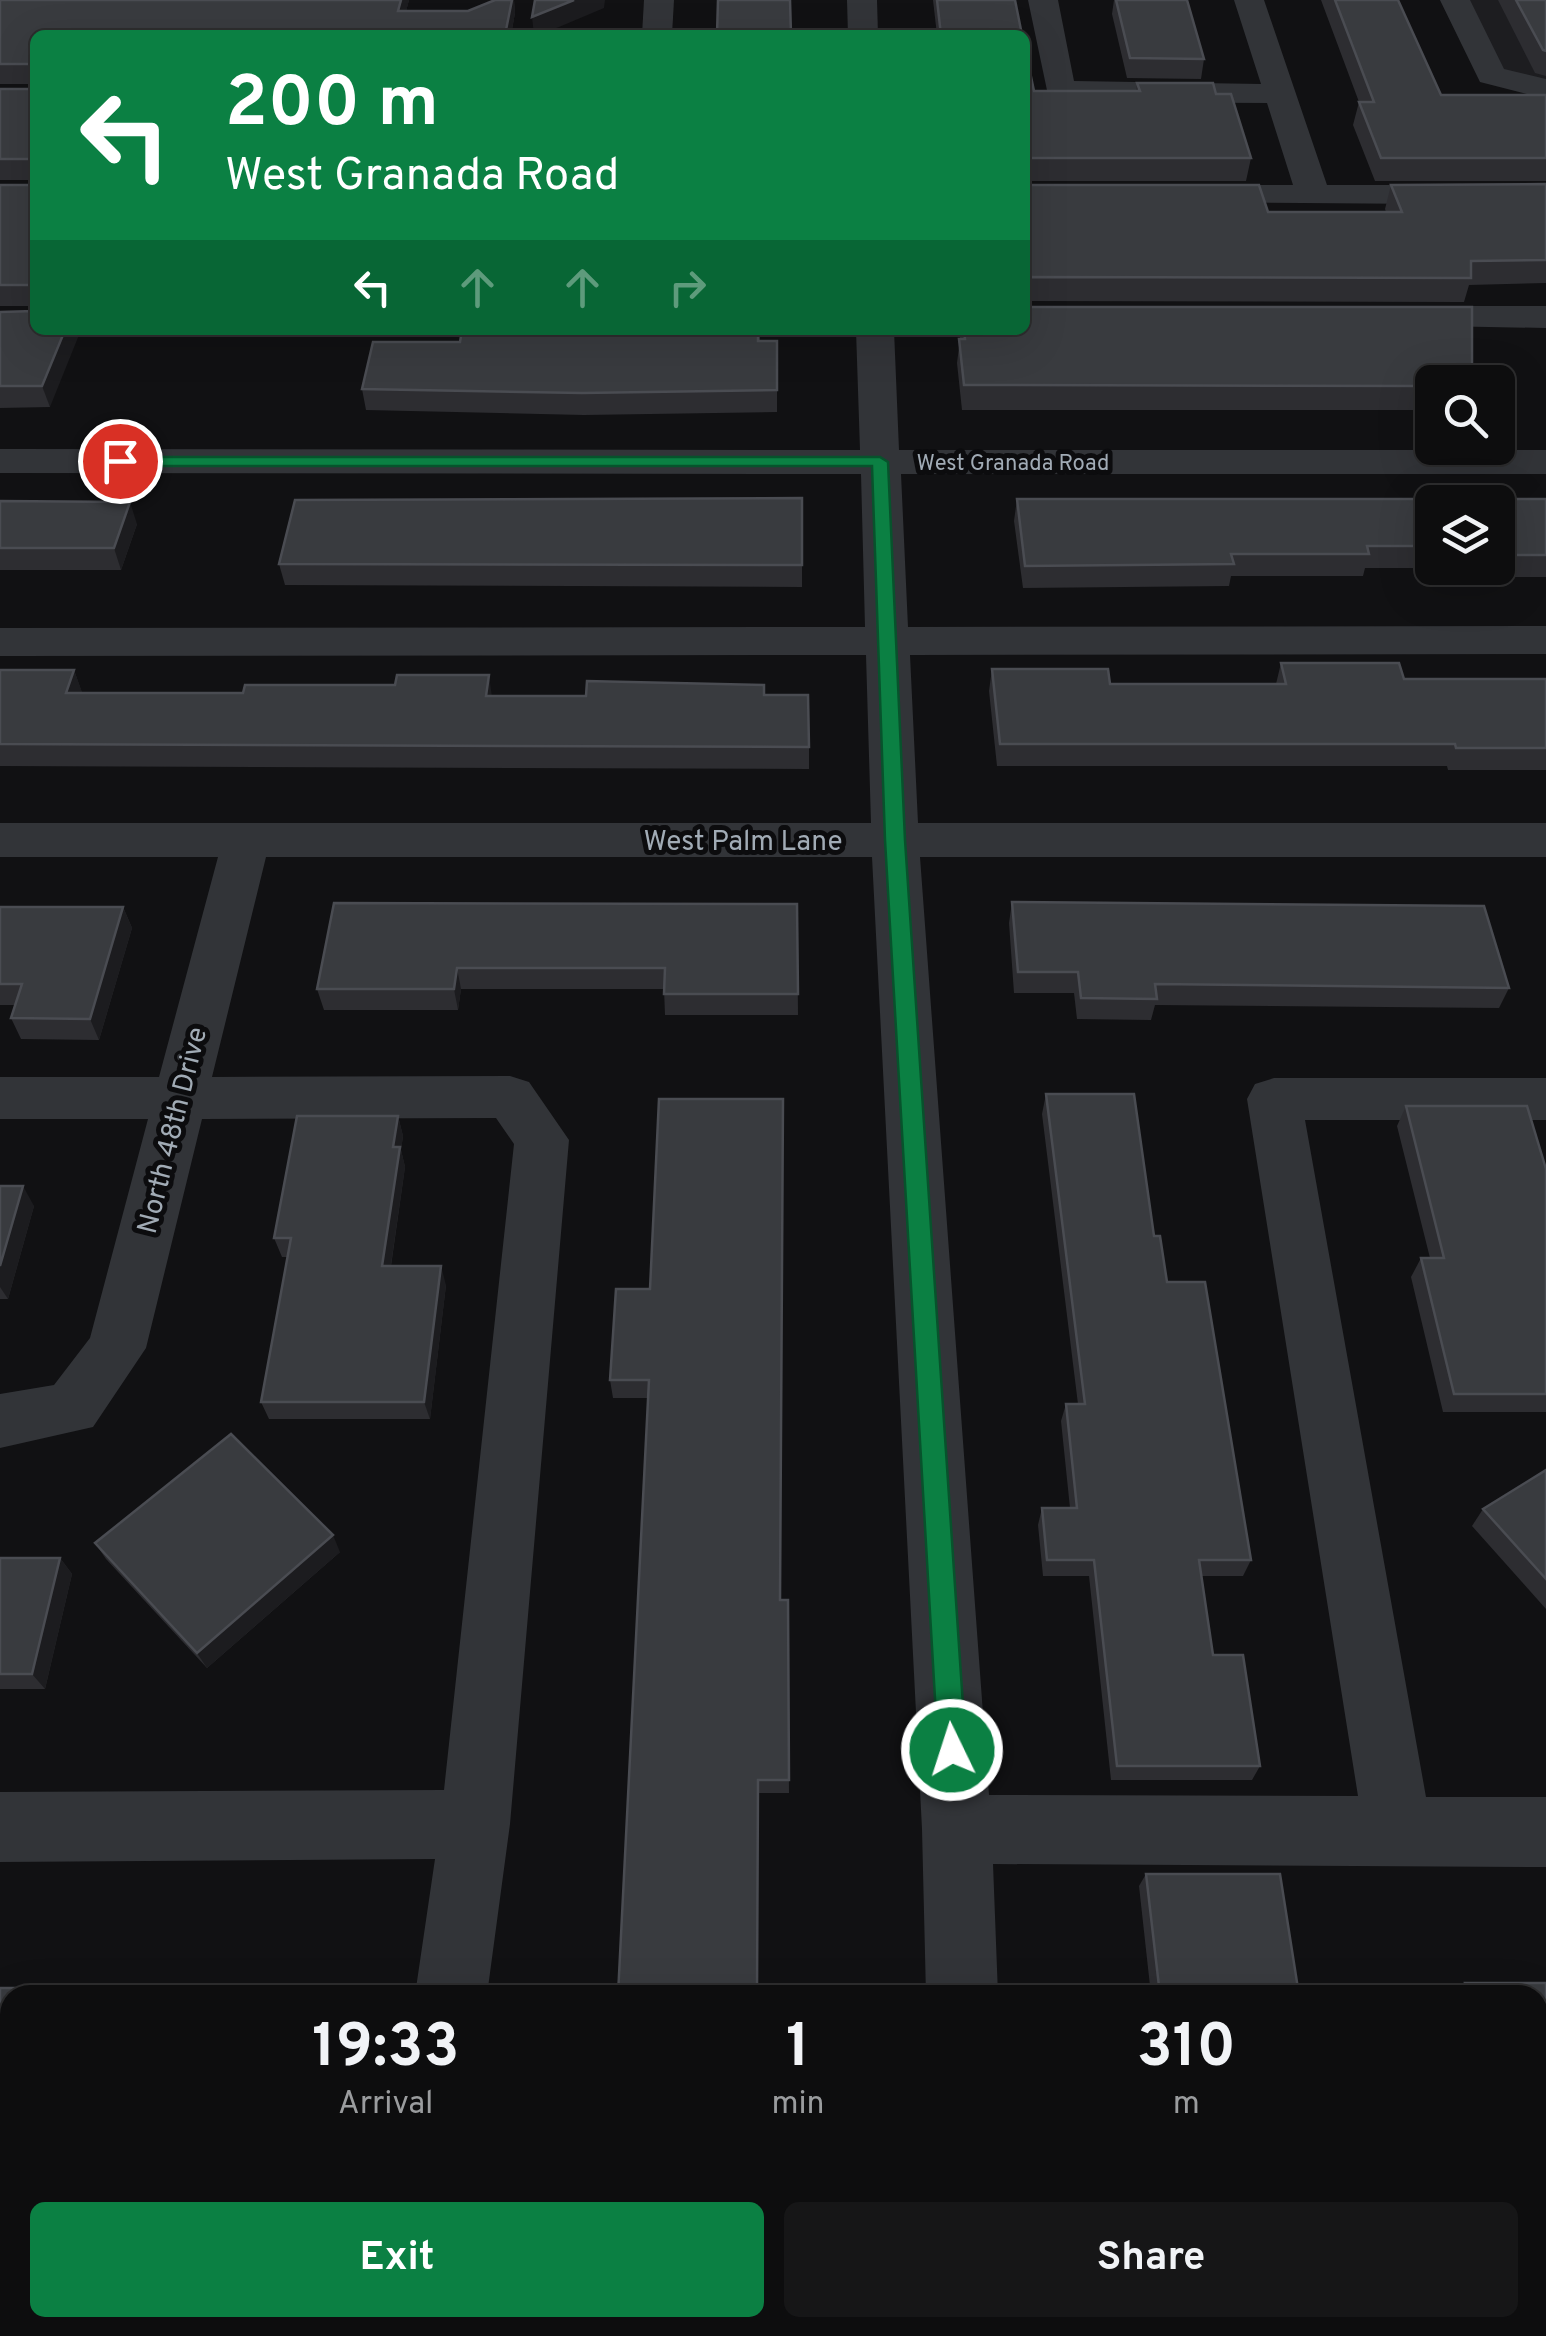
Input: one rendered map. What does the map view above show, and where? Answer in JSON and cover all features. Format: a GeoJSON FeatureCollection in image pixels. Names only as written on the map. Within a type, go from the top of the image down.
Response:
{"type":"FeatureCollection","features":[{"type":"Feature","properties":{"kind":"street"},"geometry":{"type":"LineString","coordinates":[[657,30],[659,0]]}},
{"type":"Feature","properties":{"kind":"street"},"geometry":{"type":"LineString","coordinates":[[862,0],[863,30]]}},
{"type":"Feature","properties":{"kind":"street"},"geometry":{"type":"LineString","coordinates":[[1043,0],[1059,88],[1081,92],[1280,94]]}},
{"type":"Feature","properties":{"kind":"street"},"geometry":{"type":"LineString","coordinates":[[1249,0],[1313,194]]}},
{"type":"Feature","properties":{"kind":"street"},"geometry":{"type":"LineString","coordinates":[[1455,0],[1491,75],[1546,88]]}},
{"type":"Feature","properties":{"kind":"street"},"geometry":{"type":"LineString","coordinates":[[1160,194],[1546,194]]}},
{"type":"Feature","properties":{"kind":"street"},"geometry":{"type":"LineString","coordinates":[[1372,316],[1546,317]]}},
{"type":"Feature","properties":{"kind":"street"},"geometry":{"type":"LineString","coordinates":[[875,335],[895,840],[957,1829],[962,1985]]}},
{"type":"Feature","properties":{"kind":"street","name":"West Granada Road"},"geometry":{"type":"LineString","coordinates":[[0,461],[1546,462]]}},
{"type":"Feature","properties":{"kind":"street"},"geometry":{"type":"LineString","coordinates":[[0,642],[1546,640]]}},
{"type":"Feature","properties":{"kind":"street","name":"West Palm Lane"},"geometry":{"type":"LineString","coordinates":[[0,840],[1546,840]]}},
{"type":"Feature","properties":{"kind":"street","name":"North 48th Drive"},"geometry":{"type":"LineString","coordinates":[[0,1420],[72,1408],[116,1348],[246,840]]}},
{"type":"Feature","properties":{"kind":"street"},"geometry":{"type":"LineString","coordinates":[[0,1098],[510,1097],[542,1140],[475,1824],[452,1985]]}},
{"type":"Feature","properties":{"kind":"street"},"geometry":{"type":"LineString","coordinates":[[1398,1832],[1274,1099],[1546,1099]]}},
{"type":"Feature","properties":{"kind":"street"},"geometry":{"type":"LineString","coordinates":[[0,1826],[475,1824]]}},
{"type":"Feature","properties":{"kind":"street"},"geometry":{"type":"LineString","coordinates":[[957,1829],[1546,1832]]}},
{"type":"Feature","properties":{"kind":"shaded area"},"geometry":{"type":"Polygon","coordinates":[[[1440,0],[1546,0],[1546,82],[1501,69],[1463,46],[1440,0]]]}},
{"type":"Feature","properties":{"kind":"building"},"geometry":{"type":"Polygon","coordinates":[[[0,0],[401,0],[398,11],[468,11],[495,0],[512,0],[506,30],[30,30],[30,64],[0,64],[0,0]]]}},
{"type":"Feature","properties":{"kind":"building"},"geometry":{"type":"Polygon","coordinates":[[[535,0],[574,0],[532,17],[535,0]]]}},
{"type":"Feature","properties":{"kind":"building"},"geometry":{"type":"Polygon","coordinates":[[[718,0],[790,0],[791,30],[717,30],[718,0]]]}},
{"type":"Feature","properties":{"kind":"building"},"geometry":{"type":"Polygon","coordinates":[[[937,0],[1015,0],[1021,30],[940,30],[937,0]]]}},
{"type":"Feature","properties":{"kind":"building"},"geometry":{"type":"Polygon","coordinates":[[[1116,0],[1187,0],[1204,59],[1130,58],[1116,0]]]}},
{"type":"Feature","properties":{"kind":"building"},"geometry":{"type":"Polygon","coordinates":[[[1335,0],[1398,0],[1441,95],[1546,95],[1546,158],[1381,158],[1359,102],[1374,102],[1335,0]]]}},
{"type":"Feature","properties":{"kind":"building"},"geometry":{"type":"Polygon","coordinates":[[[1516,0],[1546,0],[1546,51],[1543,50],[1516,0]]]}},
{"type":"Feature","properties":{"kind":"building"},"geometry":{"type":"Polygon","coordinates":[[[1030,72],[1034,91],[1140,91],[1137,83],[1213,83],[1216,94],[1231,94],[1251,158],[1030,158],[1030,72]]]}},
{"type":"Feature","properties":{"kind":"building"},"geometry":{"type":"Polygon","coordinates":[[[0,89],[30,89],[30,159],[0,159],[0,89]]]}},
{"type":"Feature","properties":{"kind":"building"},"geometry":{"type":"Polygon","coordinates":[[[1546,184],[1546,260],[1471,261],[1471,278],[1030,277],[1030,185],[1259,185],[1268,212],[1402,212],[1391,185],[1546,184]]]}},
{"type":"Feature","properties":{"kind":"building"},"geometry":{"type":"Polygon","coordinates":[[[0,185],[30,185],[30,285],[0,285],[0,185]]]}},
{"type":"Feature","properties":{"kind":"building"},"geometry":{"type":"Polygon","coordinates":[[[1030,307],[1472,307],[1472,365],[1415,365],[1415,386],[964,385],[959,339],[965,339],[965,335],[1030,335],[1030,307]]]}},
{"type":"Feature","properties":{"kind":"building"},"geometry":{"type":"Polygon","coordinates":[[[30,311],[30,335],[63,335],[42,386],[0,386],[0,312],[30,311]]]}},
{"type":"Feature","properties":{"kind":"building"},"geometry":{"type":"Polygon","coordinates":[[[461,335],[758,335],[758,341],[777,341],[777,390],[582,393],[362,389],[373,342],[460,342],[461,335]]]}},
{"type":"Feature","properties":{"kind":"building"},"geometry":{"type":"Polygon","coordinates":[[[802,498],[802,565],[279,564],[295,500],[802,498]]]}},
{"type":"Feature","properties":{"kind":"building"},"geometry":{"type":"Polygon","coordinates":[[[1017,499],[1415,499],[1415,546],[1367,546],[1369,554],[1231,554],[1234,564],[1025,566],[1017,499]]]}},
{"type":"Feature","properties":{"kind":"building"},"geometry":{"type":"Polygon","coordinates":[[[1515,499],[1546,499],[1546,555],[1515,555],[1515,499]]]}},
{"type":"Feature","properties":{"kind":"building"},"geometry":{"type":"Polygon","coordinates":[[[0,501],[130,502],[114,548],[0,548],[0,501]]]}},
{"type":"Feature","properties":{"kind":"building"},"geometry":{"type":"Polygon","coordinates":[[[1281,663],[1399,663],[1404,679],[1546,679],[1546,748],[1456,748],[1455,744],[1000,744],[992,669],[1108,669],[1110,684],[1286,684],[1281,663]]]}},
{"type":"Feature","properties":{"kind":"building"},"geometry":{"type":"Polygon","coordinates":[[[0,670],[74,670],[66,693],[243,693],[245,685],[395,685],[397,675],[489,675],[486,696],[586,696],[587,681],[764,685],[764,695],[808,695],[809,747],[0,744],[0,670]]]}},
{"type":"Feature","properties":{"kind":"building"},"geometry":{"type":"Polygon","coordinates":[[[1012,902],[1484,906],[1509,988],[1155,984],[1157,999],[1081,998],[1078,972],[1018,972],[1012,902]]]}},
{"type":"Feature","properties":{"kind":"building"},"geometry":{"type":"Polygon","coordinates":[[[334,903],[797,904],[798,994],[664,994],[665,968],[457,968],[454,989],[317,989],[334,903]]]}},
{"type":"Feature","properties":{"kind":"building"},"geometry":{"type":"Polygon","coordinates":[[[0,907],[123,907],[90,1019],[11,1018],[22,984],[0,984],[0,907]]]}},
{"type":"Feature","properties":{"kind":"building"},"geometry":{"type":"Polygon","coordinates":[[[1046,1094],[1134,1094],[1154,1236],[1160,1236],[1167,1282],[1205,1282],[1251,1560],[1199,1560],[1213,1655],[1243,1655],[1260,1766],[1117,1766],[1094,1560],[1047,1560],[1042,1508],[1077,1508],[1066,1404],[1085,1404],[1046,1094]]]}},
{"type":"Feature","properties":{"kind":"building"},"geometry":{"type":"Polygon","coordinates":[[[659,1099],[783,1099],[780,1600],[788,1600],[789,1780],[758,1780],[757,1985],[619,1985],[649,1380],[610,1380],[616,1289],[650,1289],[659,1099]]]}},
{"type":"Feature","properties":{"kind":"building"},"geometry":{"type":"Polygon","coordinates":[[[1406,1106],[1527,1106],[1546,1169],[1546,1394],[1454,1394],[1421,1258],[1444,1258],[1406,1106]]]}},
{"type":"Feature","properties":{"kind":"building"},"geometry":{"type":"Polygon","coordinates":[[[297,1116],[398,1116],[393,1147],[400,1147],[382,1266],[441,1266],[424,1402],[261,1402],[291,1238],[274,1238],[297,1116]]]}},
{"type":"Feature","properties":{"kind":"building"},"geometry":{"type":"Polygon","coordinates":[[[0,1186],[23,1186],[0,1266],[0,1186]]]}},
{"type":"Feature","properties":{"kind":"building"},"geometry":{"type":"Polygon","coordinates":[[[231,1434],[333,1535],[197,1653],[95,1543],[231,1434]]]}},
{"type":"Feature","properties":{"kind":"building"},"geometry":{"type":"Polygon","coordinates":[[[1546,1470],[1546,1579],[1483,1509],[1546,1470]]]}},
{"type":"Feature","properties":{"kind":"building"},"geometry":{"type":"Polygon","coordinates":[[[0,1558],[60,1558],[32,1674],[0,1674],[0,1558]]]}},
{"type":"Feature","properties":{"kind":"building"},"geometry":{"type":"Polygon","coordinates":[[[1146,1874],[1280,1874],[1297,1985],[1159,1985],[1146,1874]]]}},
{"type":"Feature","properties":{"kind":"building"},"geometry":{"type":"Polygon","coordinates":[[[1465,1983],[1546,1983],[1546,1985],[1465,1983]]]}},
{"type":"Feature","properties":{"kind":"route"},"geometry":{"type":"LineString","coordinates":[[120,461],[880,462],[895,840],[952,1750]]}}]}
